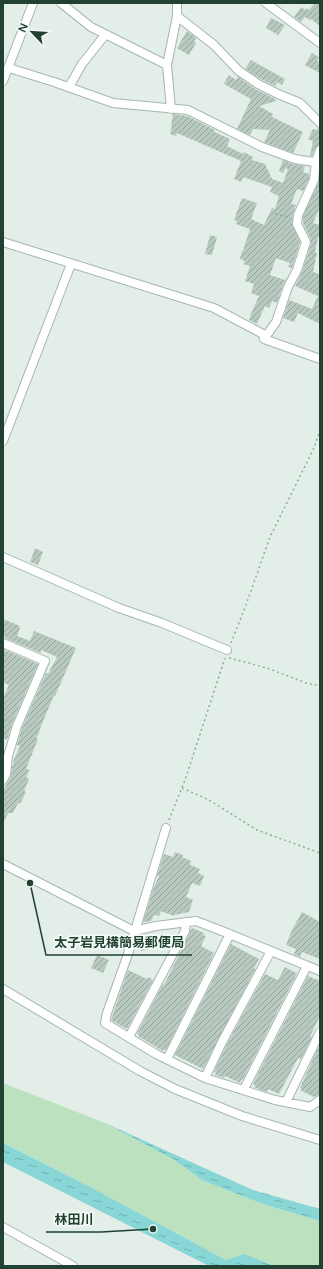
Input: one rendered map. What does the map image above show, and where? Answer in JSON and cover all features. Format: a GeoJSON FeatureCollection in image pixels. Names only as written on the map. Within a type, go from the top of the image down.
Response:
{"type":"FeatureCollection","features":[{"type":"Feature","properties":{"kind":"street"},"geometry":{"type":"LineString","coordinates":[[3,81],[33,3]]}},
{"type":"Feature","properties":{"kind":"street"},"geometry":{"type":"LineString","coordinates":[[61,3],[90,27],[167,65]]}},
{"type":"Feature","properties":{"kind":"street"},"geometry":{"type":"LineString","coordinates":[[171,108],[167,65],[177,16],[177,3]]}},
{"type":"Feature","properties":{"kind":"street"},"geometry":{"type":"LineString","coordinates":[[266,3],[320,43]]}},
{"type":"Feature","properties":{"kind":"street"},"geometry":{"type":"LineString","coordinates":[[177,16],[214,45],[239,71],[258,84],[300,103],[320,123]]}},
{"type":"Feature","properties":{"kind":"street"},"geometry":{"type":"LineString","coordinates":[[69,87],[82,64],[105,35]]}},
{"type":"Feature","properties":{"kind":"street"},"geometry":{"type":"LineString","coordinates":[[8,68],[69,87],[113,103],[188,110],[262,147],[295,159],[318,162]]}},
{"type":"Feature","properties":{"kind":"street"},"geometry":{"type":"LineString","coordinates":[[264,339],[276,322],[288,287],[297,270],[306,242],[297,224],[298,215],[314,180],[320,150]]}},
{"type":"Feature","properties":{"kind":"street"},"geometry":{"type":"LineString","coordinates":[[3,242],[214,308],[263,334],[264,339]]}},
{"type":"Feature","properties":{"kind":"street"},"geometry":{"type":"LineString","coordinates":[[3,441],[71,264]]}},
{"type":"Feature","properties":{"kind":"street"},"geometry":{"type":"LineString","coordinates":[[264,339],[320,359]]}},
{"type":"Feature","properties":{"kind":"street"},"geometry":{"type":"LineString","coordinates":[[3,557],[119,608],[162,622],[227,650]]}},
{"type":"Feature","properties":{"kind":"street"},"geometry":{"type":"LineString","coordinates":[[3,643],[45,661],[6,755],[6,774],[3,780]]}},
{"type":"Feature","properties":{"kind":"street"},"geometry":{"type":"LineString","coordinates":[[166,828],[128,954],[105,1023],[167,1059],[205,1078],[275,1100],[310,1107],[320,1100]]}},
{"type":"Feature","properties":{"kind":"street"},"geometry":{"type":"LineString","coordinates":[[3,864],[134,930],[196,921],[320,971]]}},
{"type":"Feature","properties":{"kind":"street"},"geometry":{"type":"LineString","coordinates":[[129,1037],[185,931],[186,922]]}},
{"type":"Feature","properties":{"kind":"street"},"geometry":{"type":"LineString","coordinates":[[167,1059],[230,934]]}},
{"type":"Feature","properties":{"kind":"street"},"geometry":{"type":"LineString","coordinates":[[205,1078],[222,1042],[271,951]]}},
{"type":"Feature","properties":{"kind":"street"},"geometry":{"type":"LineString","coordinates":[[244,1089],[307,966]]}},
{"type":"Feature","properties":{"kind":"street"},"geometry":{"type":"LineString","coordinates":[[3,989],[140,1071],[175,1089],[242,1116],[320,1140]]}},
{"type":"Feature","properties":{"kind":"street"},"geometry":{"type":"LineString","coordinates":[[286,1102],[320,1032]]}},
{"type":"Feature","properties":{"kind":"street"},"geometry":{"type":"LineString","coordinates":[[3,1226],[73,1266]]}},
{"type":"Feature","properties":{"kind":"path"},"geometry":{"type":"LineString","coordinates":[[274,214],[298,219]]}},
{"type":"Feature","properties":{"kind":"path"},"geometry":{"type":"LineString","coordinates":[[227,650],[246,605],[270,537],[314,448],[320,430]]}},
{"type":"Feature","properties":{"kind":"path"},"geometry":{"type":"LineString","coordinates":[[166,828],[182,788],[225,657],[267,668],[306,683],[320,686]]}},
{"type":"Feature","properties":{"kind":"path"},"geometry":{"type":"LineString","coordinates":[[182,788],[209,800],[257,830],[320,853]]}},
{"type":"Feature","properties":{"kind":"green space"},"geometry":{"type":"Polygon","coordinates":[[[3,1083],[105,1123],[173,1159],[202,1180],[263,1204],[320,1221],[320,1266],[274,1266],[244,1254],[226,1260],[96,1190],[3,1143],[3,1083]]]}},
{"type":"Feature","properties":{"kind":"water"},"geometry":{"type":"Polygon","coordinates":[[[105,1123],[253,1190],[320,1209],[320,1221],[263,1204],[202,1180],[173,1159],[105,1123]]]}},
{"type":"Feature","properties":{"kind":"water"},"geometry":{"type":"Polygon","coordinates":[[[3,1143],[96,1190],[226,1260],[244,1254],[274,1266],[209,1266],[3,1162],[3,1143]]]}},
{"type":"Feature","properties":{"kind":"building"},"geometry":{"type":"Polygon","coordinates":[[[315,3],[320,3],[320,26],[311,19],[310,20],[305,17],[301,22],[294,17],[301,7],[305,10],[306,8],[309,10],[315,3]]]}},
{"type":"Feature","properties":{"kind":"building"},"geometry":{"type":"Polygon","coordinates":[[[271,18],[285,25],[278,35],[266,28],[271,18]]]}},
{"type":"Feature","properties":{"kind":"building"},"geometry":{"type":"Polygon","coordinates":[[[187,31],[196,38],[194,41],[196,43],[189,55],[177,48],[187,31]]]}},
{"type":"Feature","properties":{"kind":"building"},"geometry":{"type":"Polygon","coordinates":[[[312,53],[319,57],[317,61],[320,62],[320,73],[305,65],[312,53]]]}},
{"type":"Feature","properties":{"kind":"building"},"geometry":{"type":"Polygon","coordinates":[[[251,60],[285,79],[282,85],[277,82],[275,86],[245,69],[251,60]]]}},
{"type":"Feature","properties":{"kind":"building"},"geometry":{"type":"Polygon","coordinates":[[[229,75],[236,80],[238,77],[255,89],[275,99],[276,101],[259,106],[273,114],[272,117],[303,132],[293,153],[264,142],[270,130],[253,129],[250,135],[237,129],[251,99],[224,84],[229,75]]]}},
{"type":"Feature","properties":{"kind":"building"},"geometry":{"type":"Polygon","coordinates":[[[173,114],[187,116],[215,130],[214,132],[230,139],[227,146],[253,157],[252,160],[265,164],[272,179],[283,183],[288,169],[286,168],[283,173],[279,171],[283,160],[293,164],[305,166],[303,172],[309,174],[309,179],[303,191],[297,189],[291,204],[296,205],[292,224],[300,242],[292,268],[288,267],[290,263],[276,258],[270,275],[285,280],[287,277],[277,303],[272,301],[269,308],[265,306],[257,324],[249,320],[259,296],[251,293],[254,284],[245,281],[250,266],[243,264],[245,261],[240,259],[250,229],[236,224],[237,221],[234,220],[242,198],[257,203],[251,219],[264,225],[272,208],[275,209],[279,196],[270,192],[272,187],[243,177],[241,182],[234,179],[241,161],[177,133],[176,136],[170,134],[173,114]]]}},
{"type":"Feature","properties":{"kind":"building"},"geometry":{"type":"Polygon","coordinates":[[[320,128],[320,145],[315,148],[312,156],[310,156],[313,141],[308,139],[313,129],[317,130],[320,128]]]}},
{"type":"Feature","properties":{"kind":"building"},"geometry":{"type":"Polygon","coordinates":[[[320,178],[320,207],[313,223],[320,225],[320,238],[318,237],[315,252],[317,253],[313,272],[320,274],[320,324],[298,313],[294,322],[283,318],[289,300],[312,309],[318,296],[295,286],[302,272],[311,244],[311,240],[303,223],[303,216],[320,178]]]}},
{"type":"Feature","properties":{"kind":"building"},"geometry":{"type":"Polygon","coordinates":[[[210,235],[217,237],[212,255],[205,254],[210,235]]]}},
{"type":"Feature","properties":{"kind":"building"},"geometry":{"type":"Polygon","coordinates":[[[35,548],[43,552],[38,565],[30,562],[35,548]]]}},
{"type":"Feature","properties":{"kind":"building"},"geometry":{"type":"Polygon","coordinates":[[[3,619],[20,626],[17,636],[30,641],[34,631],[76,648],[36,738],[38,739],[26,769],[30,770],[26,777],[29,779],[24,791],[26,792],[20,804],[18,803],[13,813],[8,813],[3,824],[3,791],[11,776],[13,762],[20,746],[17,745],[22,728],[46,673],[48,674],[57,657],[41,650],[41,653],[5,638],[3,635],[3,619]]]}},
{"type":"Feature","properties":{"kind":"building"},"geometry":{"type":"Polygon","coordinates":[[[3,649],[38,664],[12,724],[7,740],[3,738],[3,698],[9,685],[3,682],[3,649]]]}},
{"type":"Feature","properties":{"kind":"building"},"geometry":{"type":"Polygon","coordinates":[[[175,852],[183,855],[182,857],[191,861],[190,865],[200,869],[198,873],[204,876],[200,886],[192,883],[186,897],[193,900],[189,912],[174,916],[161,911],[159,916],[154,915],[151,921],[143,922],[159,876],[157,876],[164,854],[173,857],[175,852]]]}},
{"type":"Feature","properties":{"kind":"building"},"geometry":{"type":"Polygon","coordinates":[[[302,912],[320,922],[320,959],[302,952],[300,957],[294,954],[296,949],[286,945],[302,912]]]}},
{"type":"Feature","properties":{"kind":"building"},"geometry":{"type":"Polygon","coordinates":[[[192,928],[204,933],[203,935],[206,936],[201,946],[214,953],[166,1050],[164,1049],[163,1051],[137,1034],[163,984],[164,985],[192,928]]]}},
{"type":"Feature","properties":{"kind":"building"},"geometry":{"type":"Polygon","coordinates":[[[152,935],[156,947],[141,951],[138,940],[152,935]]]}},
{"type":"Feature","properties":{"kind":"building"},"geometry":{"type":"Polygon","coordinates":[[[231,944],[259,959],[203,1069],[175,1055],[231,944]]]}},
{"type":"Feature","properties":{"kind":"building"},"geometry":{"type":"Polygon","coordinates":[[[97,955],[109,960],[103,973],[91,968],[97,955]]]}},
{"type":"Feature","properties":{"kind":"building"},"geometry":{"type":"Polygon","coordinates":[[[285,967],[297,973],[243,1079],[240,1083],[225,1076],[224,1078],[215,1075],[216,1073],[214,1072],[227,1044],[265,974],[278,980],[285,967]]]}},
{"type":"Feature","properties":{"kind":"building"},"geometry":{"type":"Polygon","coordinates":[[[128,970],[147,979],[148,977],[153,980],[127,1029],[111,1020],[128,970]]]}},
{"type":"Feature","properties":{"kind":"building"},"geometry":{"type":"Polygon","coordinates":[[[308,976],[320,981],[320,1016],[310,1036],[312,1037],[301,1059],[298,1058],[279,1094],[268,1089],[267,1092],[254,1087],[255,1085],[253,1084],[308,976]]]}},
{"type":"Feature","properties":{"kind":"building"},"geometry":{"type":"Polygon","coordinates":[[[318,1048],[320,1050],[320,1092],[319,1095],[314,1097],[300,1090],[302,1089],[300,1088],[318,1048]]]}},
{"type":"Feature","properties":{"kind":"place","name":"太子岩見構簡易郵便局"},"geometry":{"type":"Point","coordinates":[30,883]}},
{"type":"Feature","properties":{"kind":"place","name":"林田川"},"geometry":{"type":"Point","coordinates":[153,1229]}}]}
